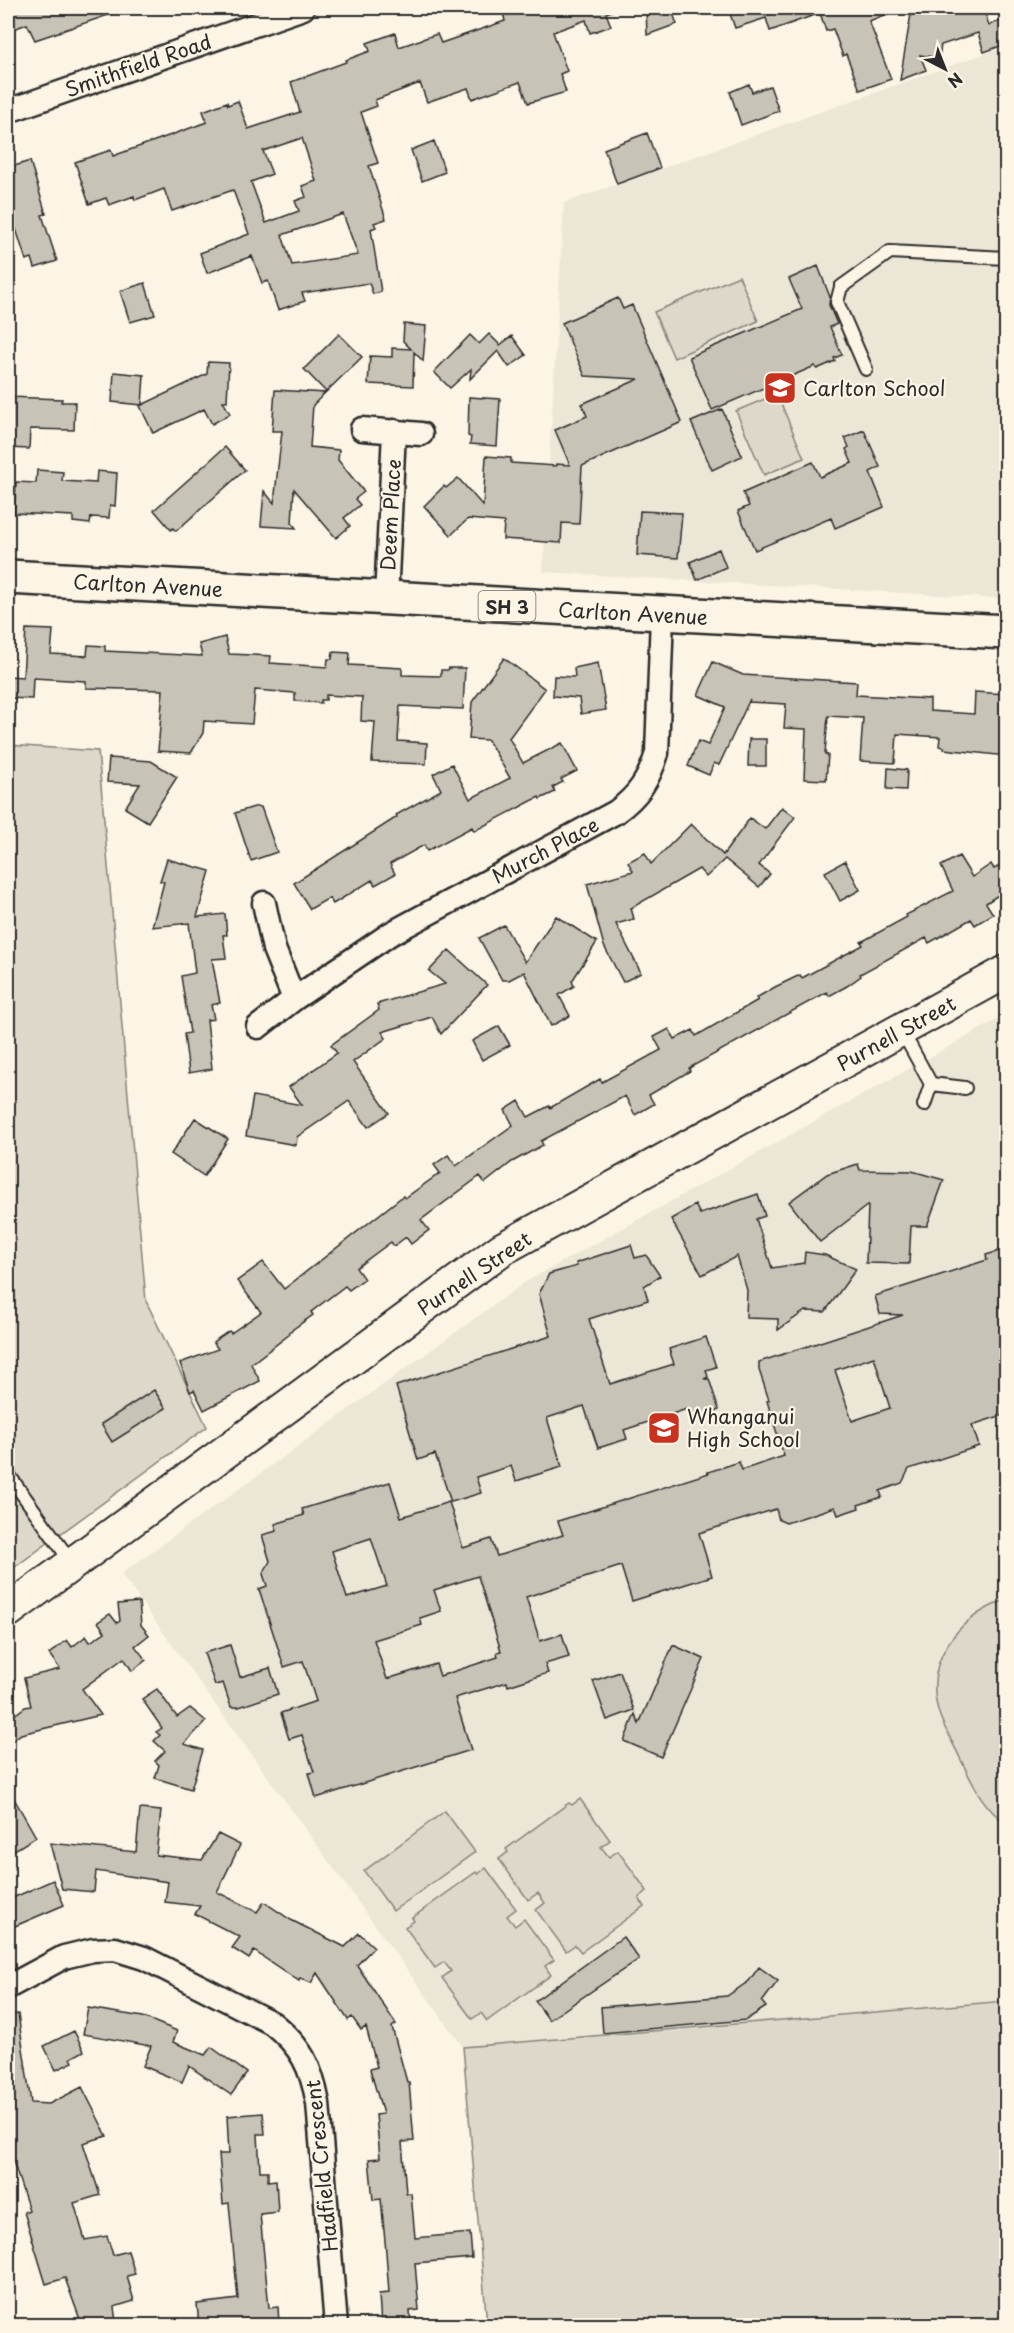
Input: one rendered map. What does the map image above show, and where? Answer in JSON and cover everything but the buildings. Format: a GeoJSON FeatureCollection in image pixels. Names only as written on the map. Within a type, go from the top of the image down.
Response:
{"type":"FeatureCollection","features":[{"type":"Feature","properties":{"kind":"highway","name":"Carlton Avenue"},"geometry":{"type":"LineString","coordinates":[[8,577],[662,615],[1006,632]]}},
{"type":"Feature","properties":{"kind":"main road","name":"Purnell Street"},"geometry":{"type":"LineString","coordinates":[[8,1611],[502,1249],[1006,972]]}},
{"type":"Feature","properties":{"kind":"street","name":"Smithfield Road"},"geometry":{"type":"LineString","coordinates":[[8,111],[303,8]]}},
{"type":"Feature","properties":{"kind":"street","name":"Deem Place"},"geometry":{"type":"LineString","coordinates":[[362,429],[420,434]]}},
{"type":"Feature","properties":{"kind":"street","name":"Deem Place"},"geometry":{"type":"LineString","coordinates":[[386,599],[394,432]]}},
{"type":"Feature","properties":{"kind":"street","name":"Murch Place"},"geometry":{"type":"LineString","coordinates":[[258,1027],[294,999],[390,933],[616,812],[631,801],[647,780],[657,753],[662,615]]}},
{"type":"Feature","properties":{"kind":"street"},"geometry":{"type":"LineString","coordinates":[[264,903],[274,949],[294,999]]}},
{"type":"Feature","properties":{"kind":"street","name":"Hadfield Crescent"},"geometry":{"type":"LineString","coordinates":[[8,1987],[64,1957],[93,1950],[115,1950],[144,1958],[272,2023],[289,2037],[303,2055],[313,2076],[318,2103],[336,2325]]}},
{"type":"Feature","properties":{"kind":"lane"},"geometry":{"type":"LineString","coordinates":[[866,369],[837,302],[841,287],[890,252],[1006,258]]}},
{"type":"Feature","properties":{"kind":"lane"},"geometry":{"type":"LineString","coordinates":[[901,1029],[932,1084]]}},
{"type":"Feature","properties":{"kind":"lane"},"geometry":{"type":"LineString","coordinates":[[932,1084],[965,1088]]}},
{"type":"Feature","properties":{"kind":"lane"},"geometry":{"type":"LineString","coordinates":[[924,1105],[932,1084]]}},
{"type":"Feature","properties":{"kind":"lane"},"geometry":{"type":"LineString","coordinates":[[8,1474],[73,1564]]}},
{"type":"Feature","properties":{"kind":"shaded area","name":"Carlton School"},"geometry":{"type":"Polygon","coordinates":[[[1006,46],[1006,599],[543,572],[564,203],[1006,46]]]}},
{"type":"Feature","properties":{"kind":"shaded area"},"geometry":{"type":"Polygon","coordinates":[[[739,276],[758,321],[674,358],[654,312],[739,276]]]}},
{"type":"Feature","properties":{"kind":"shaded area"},"geometry":{"type":"Polygon","coordinates":[[[777,394],[804,458],[764,475],[736,411],[777,394]]]}},
{"type":"Feature","properties":{"kind":"shaded area"},"geometry":{"type":"Polygon","coordinates":[[[8,745],[98,751],[146,1301],[207,1427],[8,1572],[8,745]]]}},
{"type":"Feature","properties":{"kind":"shaded area","name":"Whanganui High School"},"geometry":{"type":"Polygon","coordinates":[[[1006,1015],[1006,2001],[463,2047],[121,1574],[524,1283],[1006,1015]]]}},
{"type":"Feature","properties":{"kind":"shaded area"},"geometry":{"type":"Polygon","coordinates":[[[1006,1600],[1006,1823],[979,1795],[948,1735],[936,1699],[935,1680],[939,1662],[958,1631],[972,1618],[1006,1600]]]}},
{"type":"Feature","properties":{"kind":"shaded area"},"geometry":{"type":"Polygon","coordinates":[[[580,1799],[610,1840],[601,1847],[609,1857],[618,1851],[647,1891],[639,1898],[644,1906],[581,1952],[575,1945],[566,1951],[536,1910],[545,1903],[538,1893],[528,1900],[499,1859],[508,1852],[506,1849],[569,1803],[572,1805],[580,1799]]]}},
{"type":"Feature","properties":{"kind":"shaded area"},"geometry":{"type":"Polygon","coordinates":[[[445,1811],[475,1852],[393,1911],[364,1871],[445,1811]]]}},
{"type":"Feature","properties":{"kind":"shaded area"},"geometry":{"type":"Polygon","coordinates":[[[486,1868],[516,1909],[507,1916],[515,1926],[524,1919],[554,1960],[545,1966],[551,1975],[487,2021],[481,2013],[472,2019],[442,1978],[451,1971],[444,1962],[435,1968],[405,1927],[414,1921],[412,1918],[476,1872],[478,1874],[486,1868]]]}},
{"type":"Feature","properties":{"kind":"shaded area"},"geometry":{"type":"Polygon","coordinates":[[[1006,2001],[1006,2325],[487,2325],[463,2047],[1006,2001]]]}},
{"type":"Feature","properties":{"kind":"place","name":"Carlton School"},"geometry":{"type":"Point","coordinates":[780,388]}},
{"type":"Feature","properties":{"kind":"place","name":"Whanganui High School"},"geometry":{"type":"Point","coordinates":[664,1428]}}]}
